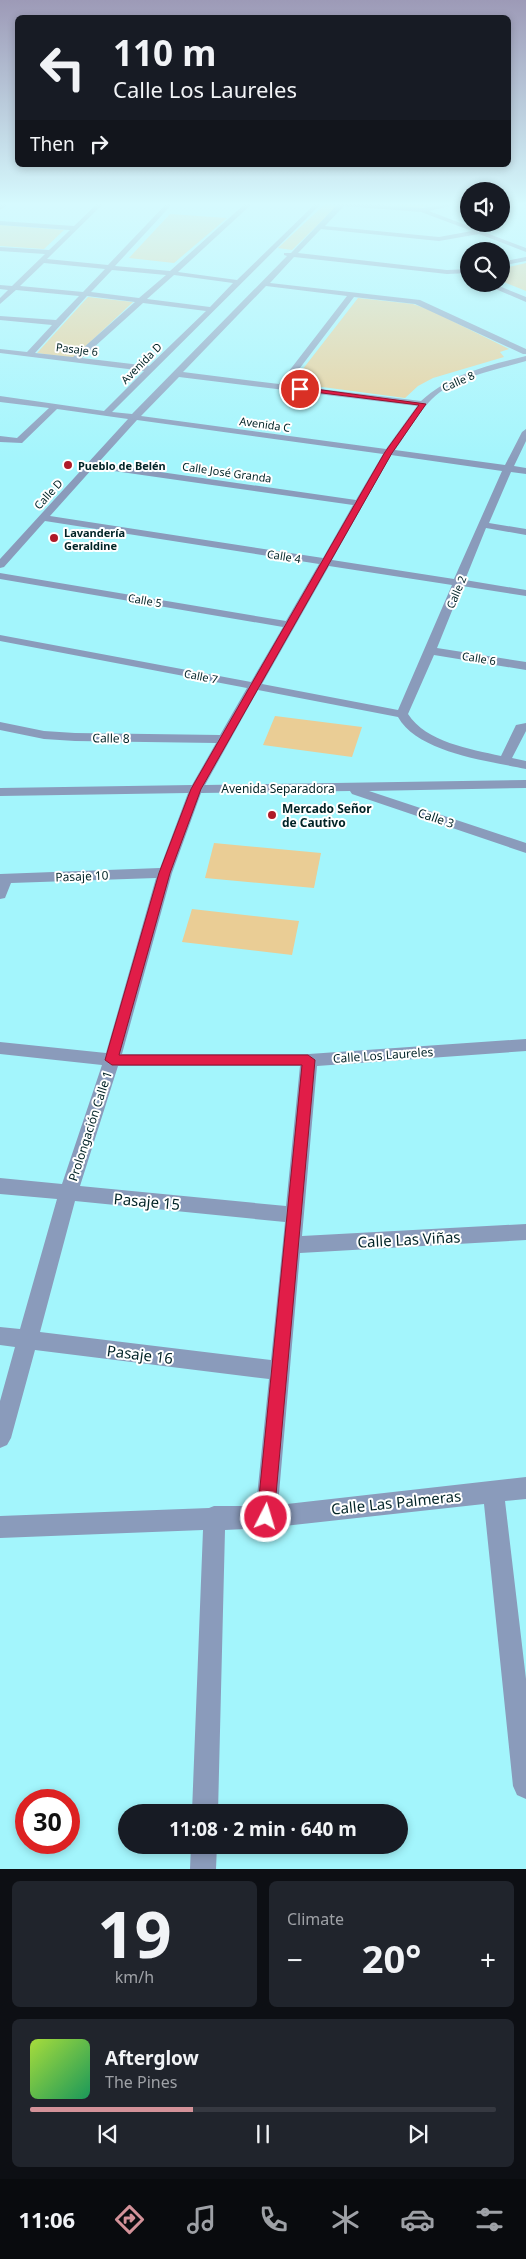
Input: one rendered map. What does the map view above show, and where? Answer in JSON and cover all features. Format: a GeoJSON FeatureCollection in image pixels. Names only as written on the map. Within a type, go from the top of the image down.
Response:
{"type":"FeatureCollection","features":[{"type":"Feature","properties":{"kind":"street"},"geometry":{"type":"LineString","coordinates":[[0,302],[13,289]]}},
{"type":"Feature","properties":{"kind":"street"},"geometry":{"type":"LineString","coordinates":[[29,289],[211,309]]}},
{"type":"Feature","properties":{"kind":"street"},"geometry":{"type":"LineString","coordinates":[[28,354],[90,289]]}},
{"type":"Feature","properties":{"kind":"street"},"geometry":{"type":"LineString","coordinates":[[75,360],[153,289]]}},
{"type":"Feature","properties":{"kind":"street","name":"Avenida D"},"geometry":{"type":"LineString","coordinates":[[105,414],[232,289]]}},
{"type":"Feature","properties":{"kind":"street"},"geometry":{"type":"LineString","coordinates":[[134,418],[259,289]]}},
{"type":"Feature","properties":{"kind":"street"},"geometry":{"type":"LineString","coordinates":[[310,289],[417,302],[526,352]]}},
{"type":"Feature","properties":{"kind":"street"},"geometry":{"type":"LineString","coordinates":[[507,292],[526,300]]}},
{"type":"Feature","properties":{"kind":"street"},"geometry":{"type":"LineString","coordinates":[[282,386],[352,294]]}},
{"type":"Feature","properties":{"kind":"street"},"geometry":{"type":"LineString","coordinates":[[0,318],[59,323]]}},
{"type":"Feature","properties":{"kind":"street","name":"Pasaje 6"},"geometry":{"type":"LineString","coordinates":[[0,351],[151,369]]}},
{"type":"Feature","properties":{"kind":"street","name":"Calle 8"},"geometry":{"type":"LineString","coordinates":[[289,625],[388,452],[423,404],[439,389],[456,380],[526,358]]}},
{"type":"Feature","properties":{"kind":"street"},"geometry":{"type":"LineString","coordinates":[[177,374],[423,404]]}},
{"type":"Feature","properties":{"kind":"street","name":"Avenida C"},"geometry":{"type":"LineString","coordinates":[[0,399],[526,471]]}},
{"type":"Feature","properties":{"kind":"street"},"geometry":{"type":"LineString","coordinates":[[0,439],[19,441],[55,407]]}},
{"type":"Feature","properties":{"kind":"street","name":"Calle D"},"geometry":{"type":"LineString","coordinates":[[0,565],[134,418]]}},
{"type":"Feature","properties":{"kind":"street"},"geometry":{"type":"LineString","coordinates":[[507,469],[526,432]]}},
{"type":"Feature","properties":{"kind":"street","name":"Calle José Granda"},"geometry":{"type":"LineString","coordinates":[[91,465],[358,503]]}},
{"type":"Feature","properties":{"kind":"street","name":"Calle 2"},"geometry":{"type":"LineString","coordinates":[[402,714],[432,651],[507,469]]}},
{"type":"Feature","properties":{"kind":"street","name":"Calle 4"},"geometry":{"type":"LineString","coordinates":[[42,518],[526,593]]}},
{"type":"Feature","properties":{"kind":"street"},"geometry":{"type":"LineString","coordinates":[[484,525],[526,532]]}},
{"type":"Feature","properties":{"kind":"street","name":"Calle 5"},"geometry":{"type":"LineString","coordinates":[[0,576],[289,625]]}},
{"type":"Feature","properties":{"kind":"street","name":"Prolongación Calle 1"},"geometry":{"type":"LineString","coordinates":[[0,1438],[6,1395],[27,1340],[68,1194],[112,1060],[165,873],[196,789],[222,739],[289,625]]}},
{"type":"Feature","properties":{"kind":"street","name":"Calle 7"},"geometry":{"type":"LineString","coordinates":[[0,638],[402,714]]}},
{"type":"Feature","properties":{"kind":"street","name":"Calle 6"},"geometry":{"type":"LineString","coordinates":[[432,651],[526,666]]}},
{"type":"Feature","properties":{"kind":"street"},"geometry":{"type":"LineString","coordinates":[[402,714],[410,726],[426,736],[453,746],[526,765]]}},
{"type":"Feature","properties":{"kind":"street","name":"Calle 8"},"geometry":{"type":"LineString","coordinates":[[0,726],[44,735],[75,737],[222,739]]}},
{"type":"Feature","properties":{"kind":"street"},"geometry":{"type":"LineString","coordinates":[[505,760],[520,728],[526,727]]}},
{"type":"Feature","properties":{"kind":"street","name":"Avenida Separadora"},"geometry":{"type":"LineString","coordinates":[[0,792],[526,784]]}},
{"type":"Feature","properties":{"kind":"street","name":"Calle 3"},"geometry":{"type":"LineString","coordinates":[[346,788],[526,848]]}},
{"type":"Feature","properties":{"kind":"street","name":"Pasaje 10"},"geometry":{"type":"LineString","coordinates":[[3,879],[165,873]]}},
{"type":"Feature","properties":{"kind":"street"},"geometry":{"type":"LineString","coordinates":[[0,894],[3,879]]}},
{"type":"Feature","properties":{"kind":"street","name":"Calle Los Laureles"},"geometry":{"type":"LineString","coordinates":[[0,1048],[112,1060],[308,1060],[526,1045]]}},
{"type":"Feature","properties":{"kind":"street"},"geometry":{"type":"LineString","coordinates":[[266,1517],[308,1060]]}},
{"type":"Feature","properties":{"kind":"street","name":"Pasaje 15"},"geometry":{"type":"LineString","coordinates":[[0,1186],[294,1215]]}},
{"type":"Feature","properties":{"kind":"street","name":"Calle Las Viñas"},"geometry":{"type":"LineString","coordinates":[[291,1245],[526,1232]]}},
{"type":"Feature","properties":{"kind":"street","name":"Pasaje 16"},"geometry":{"type":"LineString","coordinates":[[0,1336],[279,1371]]}},
{"type":"Feature","properties":{"kind":"street","name":"Calle Las Palmeras"},"geometry":{"type":"LineString","coordinates":[[0,1527],[214,1517],[266,1517],[526,1488]]}},
{"type":"Feature","properties":{"kind":"street"},"geometry":{"type":"LineString","coordinates":[[493,1491],[526,1786]]}},
{"type":"Feature","properties":{"kind":"street"},"geometry":{"type":"LineString","coordinates":[[205,1804],[214,1517]]}},
{"type":"Feature","properties":{"kind":"street"},"geometry":{"type":"LineString","coordinates":[[203,1869],[204,1854]]}},
{"type":"Feature","properties":{"kind":"shaded area"},"geometry":{"type":"Polygon","coordinates":[[[88,297],[133,302],[73,358],[37,353],[88,297]]]}},
{"type":"Feature","properties":{"kind":"shaded area"},"geometry":{"type":"Polygon","coordinates":[[[358,298],[413,304],[430,310],[509,349],[500,352],[504,357],[433,378],[418,386],[405,398],[292,383],[358,298]]]}},
{"type":"Feature","properties":{"kind":"shaded area"},"geometry":{"type":"Polygon","coordinates":[[[275,716],[362,727],[352,757],[263,745],[275,716]]]}},
{"type":"Feature","properties":{"kind":"shaded area"},"geometry":{"type":"Polygon","coordinates":[[[214,843],[321,853],[314,888],[205,878],[214,843]]]}},
{"type":"Feature","properties":{"kind":"shaded area"},"geometry":{"type":"Polygon","coordinates":[[[192,909],[299,921],[292,955],[182,942],[192,909]]]}},
{"type":"Feature","properties":{"kind":"place","name":"Pueblo de Belén"},"geometry":{"type":"Point","coordinates":[68,465]}},
{"type":"Feature","properties":{"kind":"place","name":"Lavandería Geraldine"},"geometry":{"type":"Point","coordinates":[54,538]}},
{"type":"Feature","properties":{"kind":"place","name":"Mercado Señor de Cautivo"},"geometry":{"type":"Point","coordinates":[272,815]}},
{"type":"Feature","properties":{"kind":"route"},"geometry":{"type":"LineString","coordinates":[[266,1517],[308,1060],[112,1060],[165,873],[196,789],[222,739],[388,452],[423,404],[300,389]]}}]}
